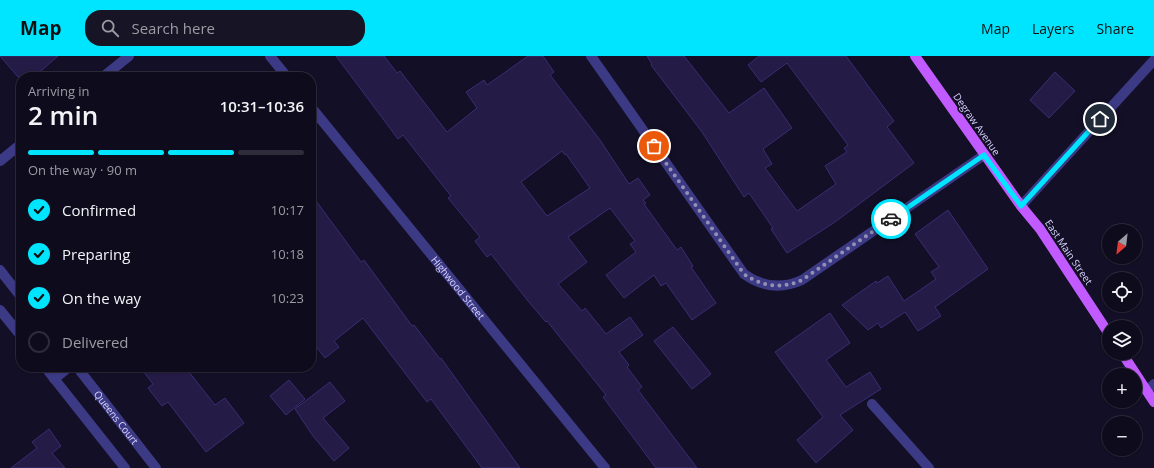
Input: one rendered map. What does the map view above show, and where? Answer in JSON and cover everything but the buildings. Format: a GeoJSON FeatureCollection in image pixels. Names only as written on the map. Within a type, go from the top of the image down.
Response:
{"type":"FeatureCollection","features":[{"type":"Feature","properties":{"kind":"main road","name":"Degraw Avenue"},"geometry":{"type":"LineString","coordinates":[[915,56],[1021,206]]}},
{"type":"Feature","properties":{"kind":"main road","name":"East Main Street"},"geometry":{"type":"LineString","coordinates":[[1021,206],[1040,229],[1102,323]]}},
{"type":"Feature","properties":{"kind":"main road"},"geometry":{"type":"LineString","coordinates":[[1128,360],[1150,388],[1154,402]]}},
{"type":"Feature","properties":{"kind":"street"},"geometry":{"type":"LineString","coordinates":[[107,72],[118,60],[129,56]]}},
{"type":"Feature","properties":{"kind":"street"},"geometry":{"type":"LineString","coordinates":[[270,56],[283,72]]}},
{"type":"Feature","properties":{"kind":"street"},"geometry":{"type":"LineString","coordinates":[[591,56],[744,274],[752,280],[789,286],[802,280],[984,155]]}},
{"type":"Feature","properties":{"kind":"street"},"geometry":{"type":"LineString","coordinates":[[1021,206],[1154,60]]}},
{"type":"Feature","properties":{"kind":"street","name":"Highwood Street"},"geometry":{"type":"LineString","coordinates":[[316,112],[605,468]]}},
{"type":"Feature","properties":{"kind":"street"},"geometry":{"type":"LineString","coordinates":[[0,160],[16,148]]}},
{"type":"Feature","properties":{"kind":"street"},"geometry":{"type":"LineString","coordinates":[[0,270],[16,291]]}},
{"type":"Feature","properties":{"kind":"street"},"geometry":{"type":"LineString","coordinates":[[0,310],[16,330]]}},
{"type":"Feature","properties":{"kind":"street"},"geometry":{"type":"LineString","coordinates":[[49,372],[125,468]]}},
{"type":"Feature","properties":{"kind":"street"},"geometry":{"type":"LineString","coordinates":[[54,379],[63,372]]}},
{"type":"Feature","properties":{"kind":"street","name":"Queens Court"},"geometry":{"type":"LineString","coordinates":[[80,372],[156,468]]}},
{"type":"Feature","properties":{"kind":"street"},"geometry":{"type":"LineString","coordinates":[[872,404],[929,468]]}},
{"type":"Feature","properties":{"kind":"way so far"},"geometry":{"type":"LineString","coordinates":[[654,146],[744,274],[752,280],[779,286],[789,286],[802,280],[891,219]]}},
{"type":"Feature","properties":{"kind":"route"},"geometry":{"type":"LineString","coordinates":[[891,219],[984,155],[1021,206],[1100,119]]}}]}
